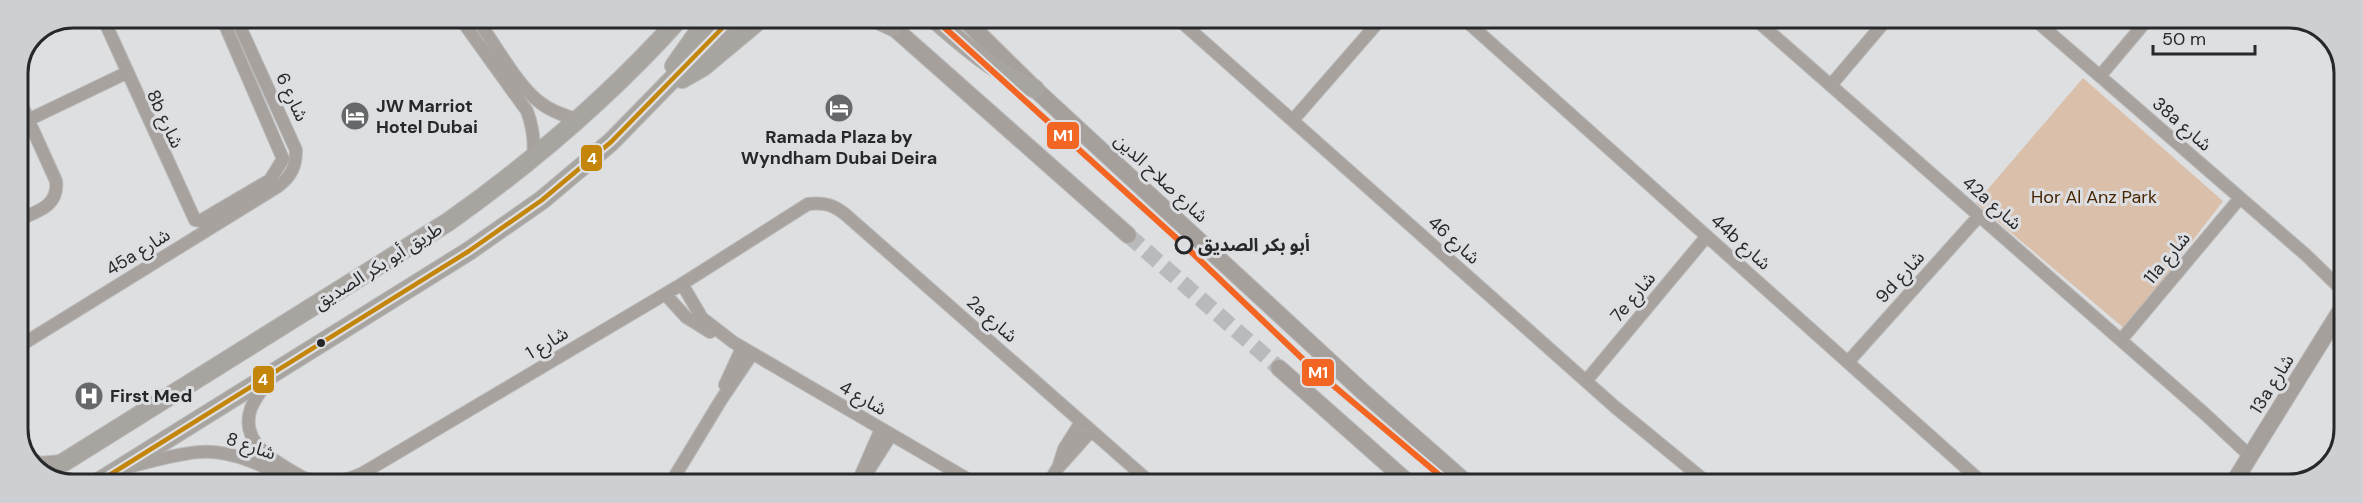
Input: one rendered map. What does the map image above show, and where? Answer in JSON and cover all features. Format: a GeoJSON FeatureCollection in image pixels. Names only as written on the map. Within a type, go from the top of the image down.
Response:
{"type":"FeatureCollection","features":[{"type":"Feature","properties":{"kind":"main road","name":"طريق أبو بكر الصديق"},"geometry":{"type":"LineString","coordinates":[[52,470],[448,222],[533,159],[580,120],[626,76],[671,28]]}},
{"type":"Feature","properties":{"kind":"main road"},"geometry":{"type":"LineString","coordinates":[[661,91],[682,53],[701,28]]}},
{"type":"Feature","properties":{"kind":"main road","name":"طريق أبو بكر الصديق"},"geometry":{"type":"LineString","coordinates":[[111,474],[469,251],[542,200],[611,142],[722,28]]}},
{"type":"Feature","properties":{"kind":"main road"},"geometry":{"type":"LineString","coordinates":[[661,91],[703,67],[750,28]]}},
{"type":"Feature","properties":{"kind":"main road"},"geometry":{"type":"LineString","coordinates":[[894,28],[1128,235]]}},
{"type":"Feature","properties":{"kind":"main road"},"geometry":{"type":"LineString","coordinates":[[945,28],[984,61],[1035,89]]}},
{"type":"Feature","properties":{"kind":"main road","name":"شارع صلاح الدين"},"geometry":{"type":"LineString","coordinates":[[973,28],[1035,89],[1361,390],[1456,474]]}},
{"type":"Feature","properties":{"kind":"main road","name":"13a شارع"},"geometry":{"type":"LineString","coordinates":[[2239,474],[2334,320]]}},
{"type":"Feature","properties":{"kind":"main road"},"geometry":{"type":"LineString","coordinates":[[1279,368],[1399,474]]}},
{"type":"Feature","properties":{"kind":"street","name":"8b شارع"},"geometry":{"type":"LineString","coordinates":[[103,28],[200,235]]}},
{"type":"Feature","properties":{"kind":"street"},"geometry":{"type":"LineString","coordinates":[[108,28],[195,220],[200,221],[270,180],[283,159],[226,28]]}},
{"type":"Feature","properties":{"kind":"street","name":"شارع 6"},"geometry":{"type":"LineString","coordinates":[[241,28],[296,150],[293,172],[277,188]]}},
{"type":"Feature","properties":{"kind":"street"},"geometry":{"type":"LineString","coordinates":[[467,28],[527,111],[535,143],[533,159]]}},
{"type":"Feature","properties":{"kind":"street"},"geometry":{"type":"LineString","coordinates":[[473,37],[478,28]]}},
{"type":"Feature","properties":{"kind":"street"},"geometry":{"type":"LineString","coordinates":[[484,28],[537,100],[550,109],[580,120]]}},
{"type":"Feature","properties":{"kind":"street","name":"شارع 46"},"geometry":{"type":"LineString","coordinates":[[1188,28],[1644,433],[1696,474]]}},
{"type":"Feature","properties":{"kind":"street"},"geometry":{"type":"LineString","coordinates":[[1293,120],[1373,28]]}},
{"type":"Feature","properties":{"kind":"street","name":"44b شارع"},"geometry":{"type":"LineString","coordinates":[[1476,28],[1973,474]]}},
{"type":"Feature","properties":{"kind":"street","name":"42a شارع"},"geometry":{"type":"LineString","coordinates":[[1765,28],[2252,453]]}},
{"type":"Feature","properties":{"kind":"street"},"geometry":{"type":"LineString","coordinates":[[1831,85],[1879,28]]}},
{"type":"Feature","properties":{"kind":"street","name":"38a شارع"},"geometry":{"type":"LineString","coordinates":[[2044,28],[2306,255],[2334,282]]}},
{"type":"Feature","properties":{"kind":"street"},"geometry":{"type":"LineString","coordinates":[[2100,76],[2140,28]]}},
{"type":"Feature","properties":{"kind":"street"},"geometry":{"type":"LineString","coordinates":[[28,120],[124,74]]}},
{"type":"Feature","properties":{"kind":"street"},"geometry":{"type":"LineString","coordinates":[[28,120],[56,181],[57,189],[50,204],[28,215]]}},
{"type":"Feature","properties":{"kind":"street","name":"45a شارع"},"geometry":{"type":"LineString","coordinates":[[29,340],[277,188]]}},
{"type":"Feature","properties":{"kind":"street","name":"11a شارع"},"geometry":{"type":"LineString","coordinates":[[2121,340],[2240,198]]}},
{"type":"Feature","properties":{"kind":"street","name":"2a شارع"},"geometry":{"type":"LineString","coordinates":[[799,210],[808,204],[818,203],[838,208],[1141,474]]}},
{"type":"Feature","properties":{"kind":"street","name":"شارع 1"},"geometry":{"type":"LineString","coordinates":[[359,474],[682,284],[799,210]]}},
{"type":"Feature","properties":{"kind":"street","name":"9d شارع"},"geometry":{"type":"LineString","coordinates":[[1848,362],[1979,216]]}},
{"type":"Feature","properties":{"kind":"street","name":"7e شارع"},"geometry":{"type":"LineString","coordinates":[[1586,381],[1707,236]]}},
{"type":"Feature","properties":{"kind":"street","name":"38a شارع"},"geometry":{"type":"LineString","coordinates":[[2306,255],[2334,275]]}},
{"type":"Feature","properties":{"kind":"street","name":"شارع 4"},"geometry":{"type":"LineString","coordinates":[[682,284],[702,318],[742,348]]}},
{"type":"Feature","properties":{"kind":"street","name":"شارع 4"},"geometry":{"type":"LineString","coordinates":[[665,294],[693,322],[959,474]]}},
{"type":"Feature","properties":{"kind":"street"},"geometry":{"type":"LineString","coordinates":[[676,474],[720,400],[742,348]]}},
{"type":"Feature","properties":{"kind":"street","name":"شارع 8"},"geometry":{"type":"LineString","coordinates":[[276,370],[251,407],[250,431],[254,442],[262,451],[295,474]]}},
{"type":"Feature","properties":{"kind":"street"},"geometry":{"type":"LineString","coordinates":[[1055,474],[1086,426]]}},
{"type":"Feature","properties":{"kind":"street"},"geometry":{"type":"LineString","coordinates":[[863,474],[886,432]]}},
{"type":"Feature","properties":{"kind":"street","name":"شارع 8"},"geometry":{"type":"LineString","coordinates":[[119,469],[189,453],[216,452],[229,454],[272,474]]}},
{"type":"Feature","properties":{"kind":"street"},"geometry":{"type":"LineString","coordinates":[[44,463],[66,461]]}},
{"type":"Feature","properties":{"kind":"street"},"geometry":{"type":"LineString","coordinates":[[1394,470],[1396,474]]}},
{"type":"Feature","properties":{"kind":"green space","name":"Hor Al Anz Park"},"geometry":{"type":"Polygon","coordinates":[[[2083,78],[2223,201],[2125,329],[1976,203],[2083,78]]]}},
{"type":"Feature","properties":{"kind":"tunnel"},"geometry":{"type":"LineString","coordinates":[[1128,235],[1279,368]]}},
{"type":"Feature","properties":{"kind":"transit line","name":"4"},"geometry":{"type":"LineString","coordinates":[[111,474],[469,251],[542,200],[611,142],[722,28]]}},
{"type":"Feature","properties":{"kind":"transit line","name":"M1"},"geometry":{"type":"LineString","coordinates":[[945,28],[1184,245],[1309,365],[1438,474]]}},
{"type":"Feature","properties":{"kind":"place","name":"Ramada Plaza by Wyndham Dubai Deira"},"geometry":{"type":"Point","coordinates":[839,108]}},
{"type":"Feature","properties":{"kind":"place","name":"JW Marriot Hotel Dubai"},"geometry":{"type":"Point","coordinates":[355,116]}},
{"type":"Feature","properties":{"kind":"place","name":"أبو بكر الصديق"},"geometry":{"type":"Point","coordinates":[1184,245]}},
{"type":"Feature","properties":{"kind":"place","name":"First Med"},"geometry":{"type":"Point","coordinates":[89,396]}}]}
